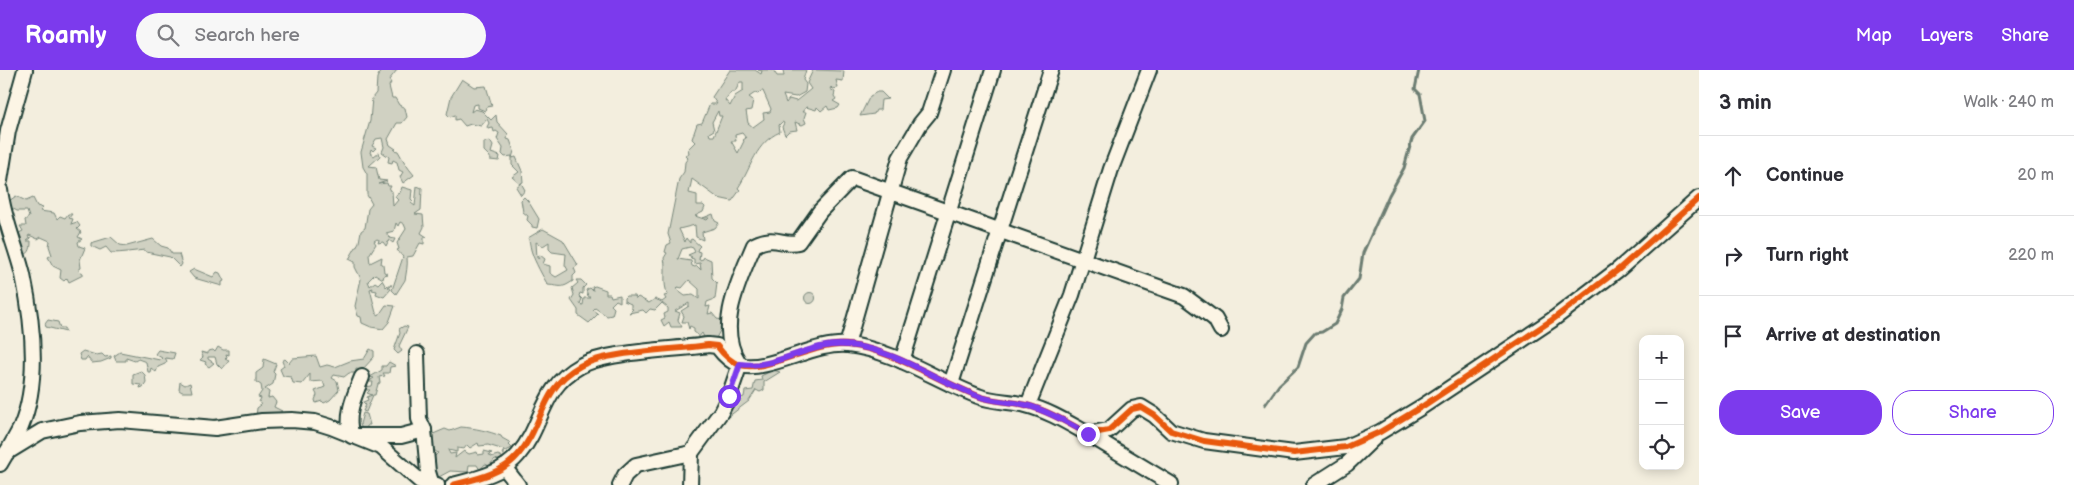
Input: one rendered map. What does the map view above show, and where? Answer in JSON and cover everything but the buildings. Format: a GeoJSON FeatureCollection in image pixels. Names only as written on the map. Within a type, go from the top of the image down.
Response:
{"type":"FeatureCollection","features":[{"type":"Feature","properties":{"kind":"street"},"geometry":{"type":"LineString","coordinates":[[0,181],[8,131],[25,70]]}},
{"type":"Feature","properties":{"kind":"street"},"geometry":{"type":"LineString","coordinates":[[847,345],[877,246],[900,158],[920,124],[929,113],[943,70]]}},
{"type":"Feature","properties":{"kind":"street"},"geometry":{"type":"LineString","coordinates":[[902,361],[950,214],[993,70]]}},
{"type":"Feature","properties":{"kind":"street"},"geometry":{"type":"LineString","coordinates":[[951,384],[1050,70]]}},
{"type":"Feature","properties":{"kind":"street"},"geometry":{"type":"LineString","coordinates":[[1028,405],[1072,296],[1110,169],[1148,70]]}},
{"type":"Feature","properties":{"kind":"street"},"geometry":{"type":"LineString","coordinates":[[740,364],[731,351],[728,337],[730,312],[737,287],[754,245],[776,239],[793,244],[798,242],[820,211],[852,178],[1083,261],[1124,273],[1184,296],[1215,318],[1221,330]]}},
{"type":"Feature","properties":{"kind":"street"},"geometry":{"type":"LineString","coordinates":[[0,190],[3,215],[22,274],[32,349],[32,386],[28,406],[21,427],[3,458]]}},
{"type":"Feature","properties":{"kind":"street"},"geometry":{"type":"LineString","coordinates":[[1088,434],[1108,430],[1132,409],[1141,407],[1154,415],[1171,431],[1204,441],[1294,454],[1346,447],[1380,432],[1552,320],[1619,269],[1699,198]]}},
{"type":"Feature","properties":{"kind":"street"},"geometry":{"type":"LineString","coordinates":[[453,485],[480,478],[504,467],[518,456],[530,438],[550,392],[560,380],[581,365],[606,357],[708,345],[717,346],[726,357],[740,364],[753,365],[774,362],[827,346],[847,345],[902,361],[980,397],[1028,405],[1052,414],[1171,484]]}},
{"type":"Feature","properties":{"kind":"street"},"geometry":{"type":"LineString","coordinates":[[418,354],[419,419],[424,430],[428,472],[423,484]]}},
{"type":"Feature","properties":{"kind":"street"},"geometry":{"type":"LineString","coordinates":[[690,485],[691,453],[721,412],[729,396],[740,364]]}},
{"type":"Feature","properties":{"kind":"street"},"geometry":{"type":"LineString","coordinates":[[352,436],[349,428],[352,400],[362,377]]}},
{"type":"Feature","properties":{"kind":"street"},"geometry":{"type":"LineString","coordinates":[[3,458],[42,431],[80,423],[120,420],[215,428],[262,421],[292,420],[315,422],[381,447],[423,484],[437,485]]}},
{"type":"Feature","properties":{"kind":"street"},"geometry":{"type":"LineString","coordinates":[[352,436],[401,436],[424,430]]}},
{"type":"Feature","properties":{"kind":"street"},"geometry":{"type":"LineString","coordinates":[[1314,485],[1347,464],[1380,432]]}},
{"type":"Feature","properties":{"kind":"street"},"geometry":{"type":"LineString","coordinates":[[620,485],[625,475],[636,464],[691,453]]}},
{"type":"Feature","properties":{"kind":"street"},"geometry":{"type":"LineString","coordinates":[[504,467],[518,485]]}},
{"type":"Feature","properties":{"kind":"shaded area"},"geometry":{"type":"Polygon","coordinates":[[[381,70],[397,70],[389,80],[391,83],[389,86],[392,98],[395,98],[399,105],[405,108],[407,117],[402,123],[397,123],[388,139],[390,145],[396,149],[394,150],[398,151],[414,175],[403,183],[400,177],[403,172],[399,170],[397,162],[393,160],[392,163],[388,162],[389,157],[382,152],[384,147],[382,138],[376,139],[372,146],[376,148],[373,151],[371,149],[370,153],[374,156],[379,152],[380,156],[369,166],[376,167],[379,180],[387,181],[378,184],[387,183],[388,186],[391,186],[389,190],[392,191],[393,206],[398,200],[395,197],[400,193],[402,187],[412,190],[411,199],[413,201],[411,203],[415,206],[417,186],[422,188],[421,210],[415,214],[423,215],[424,227],[421,233],[427,237],[424,237],[424,244],[420,243],[413,256],[407,257],[405,280],[396,294],[392,290],[403,257],[397,250],[399,249],[397,243],[406,229],[404,224],[400,222],[398,226],[396,223],[394,231],[386,233],[390,238],[395,239],[393,243],[389,240],[386,246],[383,242],[378,243],[379,240],[377,239],[374,241],[376,244],[369,255],[370,263],[382,257],[381,264],[383,264],[384,272],[388,274],[384,275],[383,279],[375,274],[368,281],[370,286],[375,282],[378,284],[382,280],[386,287],[392,285],[388,287],[391,289],[384,297],[376,294],[377,291],[372,290],[373,288],[370,289],[376,313],[379,315],[386,305],[395,306],[389,322],[383,329],[362,323],[361,317],[358,316],[355,306],[361,279],[355,267],[355,262],[349,259],[359,242],[361,231],[365,228],[368,209],[372,204],[367,195],[367,174],[363,167],[361,152],[370,121],[372,98],[376,93],[377,78],[381,70]]]}},
{"type":"Feature","properties":{"kind":"shaded area"},"geometry":{"type":"Polygon","coordinates":[[[730,70],[755,70],[761,74],[762,71],[758,70],[773,70],[777,76],[784,76],[783,70],[806,70],[803,80],[806,84],[805,92],[796,97],[783,95],[786,103],[789,99],[796,101],[811,89],[807,83],[813,70],[844,71],[843,81],[836,80],[838,88],[833,89],[831,87],[830,89],[835,92],[834,96],[836,99],[833,101],[840,105],[838,108],[829,110],[827,106],[821,111],[817,107],[816,110],[806,107],[802,112],[806,112],[804,118],[806,123],[802,125],[795,122],[797,130],[789,131],[785,135],[782,127],[784,123],[782,122],[779,125],[780,132],[765,142],[759,149],[738,188],[740,190],[732,201],[718,198],[692,179],[689,193],[697,195],[697,205],[705,207],[703,212],[695,216],[707,220],[709,218],[703,218],[713,214],[715,221],[719,223],[715,228],[702,232],[703,240],[696,237],[695,225],[679,229],[685,242],[686,238],[690,243],[692,239],[700,246],[697,251],[700,252],[699,260],[704,257],[711,260],[712,278],[717,283],[715,299],[707,302],[706,307],[710,306],[708,314],[712,313],[717,319],[723,320],[723,325],[715,340],[701,340],[701,337],[704,337],[702,333],[698,338],[694,328],[690,326],[689,329],[687,322],[682,322],[684,316],[681,311],[689,306],[689,303],[675,311],[680,313],[678,320],[682,327],[671,327],[669,322],[664,326],[661,320],[665,318],[664,314],[668,312],[668,308],[662,303],[655,310],[650,309],[646,313],[643,310],[629,313],[633,309],[631,304],[624,301],[624,298],[626,296],[635,296],[636,299],[638,297],[649,303],[655,299],[662,302],[666,299],[664,296],[668,295],[665,286],[664,258],[667,253],[665,252],[667,245],[671,243],[668,234],[679,179],[684,172],[685,162],[688,158],[685,155],[689,153],[688,149],[695,142],[692,139],[697,124],[702,123],[710,104],[717,104],[712,97],[730,70]],[[740,82],[735,92],[731,92],[725,100],[730,106],[735,96],[743,91],[743,82],[740,82]],[[763,91],[758,94],[755,93],[749,97],[753,100],[751,110],[746,111],[748,123],[753,127],[764,119],[763,113],[770,112],[771,109],[763,91]],[[718,111],[712,122],[714,130],[709,133],[710,136],[714,136],[722,116],[719,116],[718,111]],[[742,133],[735,135],[736,141],[731,141],[738,153],[743,140],[746,138],[742,133]],[[693,248],[682,249],[678,259],[691,261],[692,266],[697,266],[701,270],[700,263],[694,264],[694,259],[688,255],[695,252],[693,248]],[[689,280],[682,288],[678,287],[677,290],[685,296],[693,295],[699,299],[699,289],[689,280]]]}},
{"type":"Feature","properties":{"kind":"shaded area"},"geometry":{"type":"Polygon","coordinates":[[[462,79],[474,87],[486,86],[492,106],[486,107],[485,111],[478,108],[478,104],[473,105],[471,112],[475,109],[482,111],[491,120],[496,115],[497,122],[508,134],[507,139],[510,140],[514,151],[512,158],[512,156],[505,157],[502,154],[503,148],[497,139],[499,133],[494,132],[493,128],[488,129],[489,123],[487,119],[481,126],[471,124],[465,126],[459,119],[455,120],[455,115],[450,117],[447,114],[451,97],[462,79]]]}},
{"type":"Feature","properties":{"kind":"shaded area"},"geometry":{"type":"Polygon","coordinates":[[[881,92],[888,99],[881,100],[880,110],[876,110],[874,114],[860,116],[870,96],[881,92]]]}},
{"type":"Feature","properties":{"kind":"shaded area"},"geometry":{"type":"Polygon","coordinates":[[[490,141],[493,146],[491,153],[500,156],[499,161],[490,160],[490,157],[484,151],[484,142],[490,141]]]}},
{"type":"Feature","properties":{"kind":"shaded area"},"geometry":{"type":"Polygon","coordinates":[[[516,157],[522,171],[523,182],[521,183],[525,190],[521,195],[516,187],[520,184],[512,177],[519,172],[512,165],[512,158],[516,157]]]}},
{"type":"Feature","properties":{"kind":"shaded area"},"geometry":{"type":"Polygon","coordinates":[[[16,196],[26,201],[33,198],[37,206],[43,208],[40,211],[54,213],[57,219],[60,216],[65,218],[68,214],[72,214],[69,218],[73,219],[71,224],[77,222],[80,226],[77,229],[81,232],[78,237],[82,239],[78,242],[79,246],[85,248],[80,260],[81,268],[78,270],[83,275],[69,282],[67,278],[64,281],[60,278],[61,270],[53,266],[48,257],[52,255],[49,246],[50,241],[41,237],[38,239],[29,235],[28,237],[31,238],[27,241],[31,241],[30,250],[23,255],[18,241],[22,239],[19,233],[23,231],[20,226],[26,226],[25,220],[29,217],[27,211],[17,211],[10,207],[9,201],[16,196]]]}},
{"type":"Feature","properties":{"kind":"shaded area"},"geometry":{"type":"Polygon","coordinates":[[[524,197],[539,219],[537,228],[532,227],[527,220],[528,216],[523,212],[521,200],[524,197]]]}},
{"type":"Feature","properties":{"kind":"shaded area"},"geometry":{"type":"Polygon","coordinates":[[[543,229],[563,240],[578,265],[574,268],[576,273],[573,276],[573,281],[564,286],[548,285],[531,251],[528,238],[543,229]],[[536,242],[537,258],[540,259],[538,256],[540,255],[545,259],[543,264],[550,266],[550,273],[556,277],[568,270],[565,265],[566,254],[552,252],[549,249],[549,242],[543,246],[536,242]]]}},
{"type":"Feature","properties":{"kind":"shaded area"},"geometry":{"type":"Polygon","coordinates":[[[111,237],[120,245],[127,246],[153,239],[161,246],[168,248],[172,254],[179,254],[182,264],[180,267],[170,257],[146,252],[145,250],[111,253],[106,247],[100,250],[91,246],[91,243],[111,237]]]}},
{"type":"Feature","properties":{"kind":"shaded area"},"geometry":{"type":"Polygon","coordinates":[[[194,269],[213,277],[217,272],[220,273],[224,281],[222,286],[194,278],[189,272],[194,269]]]}},
{"type":"Feature","properties":{"kind":"shaded area"},"geometry":{"type":"Polygon","coordinates":[[[576,280],[581,280],[586,285],[583,288],[583,294],[580,293],[579,296],[582,299],[580,304],[583,305],[584,298],[591,298],[586,290],[590,288],[593,291],[592,287],[595,286],[606,290],[606,294],[610,294],[611,297],[620,295],[620,302],[616,300],[611,305],[614,308],[612,315],[607,316],[595,308],[593,310],[598,314],[589,323],[578,315],[578,310],[571,300],[574,295],[572,288],[578,283],[576,280]]]}},
{"type":"Feature","properties":{"kind":"shaded area"},"geometry":{"type":"Polygon","coordinates":[[[810,292],[816,298],[810,304],[804,298],[810,292]]]}},
{"type":"Feature","properties":{"kind":"shaded area"},"geometry":{"type":"Polygon","coordinates":[[[48,320],[58,322],[60,328],[64,328],[66,332],[46,327],[45,324],[48,320]]]}},
{"type":"Feature","properties":{"kind":"shaded area"},"geometry":{"type":"Polygon","coordinates":[[[404,326],[408,327],[399,346],[402,351],[398,354],[394,350],[400,333],[399,329],[404,326]]]}},
{"type":"Feature","properties":{"kind":"shaded area"},"geometry":{"type":"Polygon","coordinates":[[[218,347],[223,350],[229,350],[229,355],[226,354],[227,357],[225,359],[229,361],[222,369],[217,364],[215,357],[208,357],[214,363],[209,367],[205,364],[206,362],[200,360],[203,357],[201,352],[208,354],[208,351],[213,350],[215,352],[218,347]]]}},
{"type":"Feature","properties":{"kind":"shaded area"},"geometry":{"type":"Polygon","coordinates":[[[370,349],[374,351],[374,357],[362,370],[356,369],[356,373],[349,373],[344,377],[334,375],[332,378],[337,381],[339,390],[330,400],[324,403],[322,401],[316,403],[315,400],[317,395],[315,391],[325,387],[323,381],[310,382],[310,374],[302,384],[293,383],[291,377],[283,376],[280,369],[284,366],[282,361],[285,359],[289,363],[293,358],[316,356],[320,367],[327,365],[335,367],[350,361],[364,359],[370,349]]]}},
{"type":"Feature","properties":{"kind":"shaded area"},"geometry":{"type":"Polygon","coordinates":[[[158,350],[175,353],[173,359],[165,358],[167,361],[158,367],[156,372],[151,368],[150,372],[148,372],[146,362],[126,358],[126,361],[116,361],[114,356],[120,352],[160,360],[162,358],[155,354],[158,350]]]}},
{"type":"Feature","properties":{"kind":"shaded area"},"geometry":{"type":"Polygon","coordinates":[[[83,351],[96,355],[102,354],[105,357],[111,356],[111,358],[92,363],[87,357],[85,360],[81,360],[79,354],[83,351]]]}},
{"type":"Feature","properties":{"kind":"shaded area"},"geometry":{"type":"Polygon","coordinates":[[[264,359],[276,364],[273,372],[275,374],[273,384],[265,389],[269,392],[268,398],[272,397],[276,402],[274,407],[282,411],[276,415],[256,417],[257,408],[261,405],[259,402],[261,398],[258,397],[262,391],[261,385],[256,382],[256,373],[263,368],[264,359]]]}},
{"type":"Feature","properties":{"kind":"shaded area"},"geometry":{"type":"Polygon","coordinates":[[[389,362],[396,366],[390,367],[389,373],[383,373],[385,376],[379,377],[380,383],[375,395],[373,395],[366,412],[363,411],[366,405],[363,402],[372,395],[367,393],[370,390],[366,390],[365,387],[372,386],[373,382],[368,382],[374,378],[370,377],[382,370],[382,366],[386,366],[389,362]]]}},
{"type":"Feature","properties":{"kind":"shaded area"},"geometry":{"type":"Polygon","coordinates":[[[773,370],[780,372],[764,382],[764,390],[760,392],[756,390],[749,401],[720,423],[726,412],[734,407],[733,401],[741,401],[740,398],[744,397],[745,391],[753,390],[755,381],[762,380],[761,376],[773,370]]]}},
{"type":"Feature","properties":{"kind":"shaded area"},"geometry":{"type":"Polygon","coordinates":[[[141,371],[145,375],[146,382],[140,388],[141,385],[133,384],[133,374],[141,371]]]}},
{"type":"Feature","properties":{"kind":"shaded area"},"geometry":{"type":"Polygon","coordinates":[[[180,382],[185,385],[190,383],[192,392],[182,392],[179,390],[180,382]]]}},
{"type":"Feature","properties":{"kind":"shaded area"},"geometry":{"type":"Polygon","coordinates":[[[363,413],[367,414],[370,425],[367,425],[367,429],[358,429],[361,427],[363,413]]]}},
{"type":"Feature","properties":{"kind":"shaded area"},"geometry":{"type":"Polygon","coordinates":[[[461,427],[501,436],[511,443],[509,445],[512,448],[504,452],[504,455],[502,454],[504,450],[488,445],[479,446],[478,443],[470,448],[467,445],[464,449],[457,448],[457,452],[448,450],[450,454],[456,453],[455,458],[464,451],[469,454],[477,452],[478,455],[484,454],[484,451],[492,453],[489,454],[491,457],[498,455],[502,457],[501,461],[495,459],[489,466],[485,464],[480,470],[477,465],[469,465],[468,472],[450,471],[437,478],[432,459],[438,453],[430,447],[431,435],[445,429],[450,431],[461,427]]]}},
{"type":"Feature","properties":{"kind":"waterway"},"geometry":{"type":"LineString","coordinates":[[1265,405],[1279,385],[1298,367],[1306,343],[1315,333],[1322,332],[1335,324],[1342,309],[1344,298],[1359,279],[1363,253],[1389,195],[1404,168],[1412,139],[1425,121],[1420,94],[1415,89],[1419,70]]}},
{"type":"Feature","properties":{"kind":"cycle path"},"geometry":{"type":"LineString","coordinates":[[453,485],[488,475],[512,461],[533,432],[557,385],[580,366],[592,361],[624,354],[708,345],[717,346],[736,364],[751,366],[764,365],[835,345],[865,348],[898,359],[983,398],[1020,404],[1043,411],[1088,434],[1109,430],[1132,409],[1141,407],[1154,415],[1171,431],[1204,441],[1294,453],[1346,447],[1380,432],[1423,406],[1552,320],[1619,269],[1699,198]]}},
{"type":"Feature","properties":{"kind":"route"},"geometry":{"type":"LineString","coordinates":[[729,396],[740,364],[753,365],[774,362],[827,346],[847,345],[878,352],[902,361],[980,397],[1028,405],[1052,414],[1088,434]]}}]}
